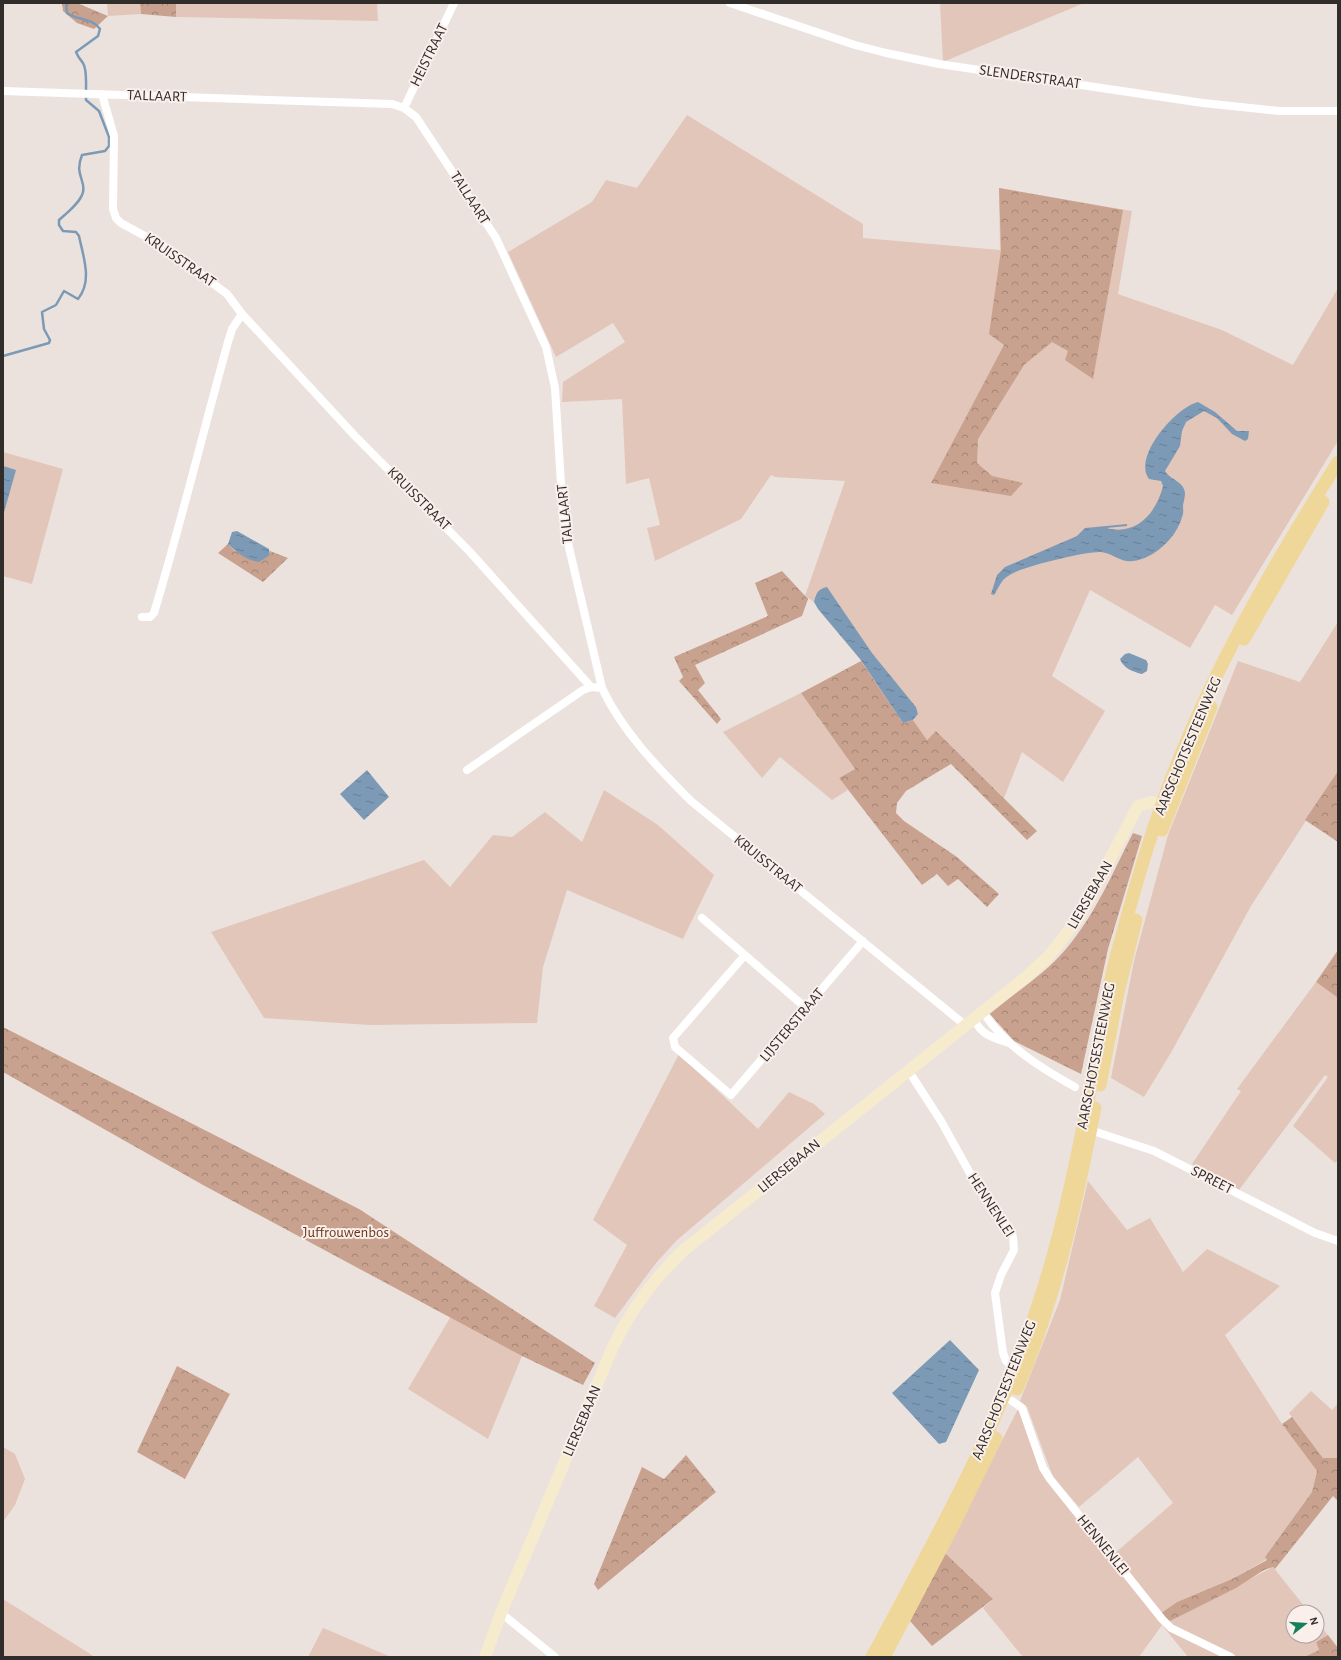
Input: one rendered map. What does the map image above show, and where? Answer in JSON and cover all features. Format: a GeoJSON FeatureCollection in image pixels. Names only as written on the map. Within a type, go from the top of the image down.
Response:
{"type":"FeatureCollection","features":[{"type":"Feature","properties":{"kind":"main road","name":"AARSCHOTSESTEENWEG"},"geometry":{"type":"LineString","coordinates":[[872,1657],[973,1466],[1016,1370],[1058,1239],[1086,1129],[1127,955],[1166,805],[1227,654],[1260,590],[1338,462]]}},
{"type":"Feature","properties":{"kind":"main road","name":"AARSCHOTSESTEENWEG"},"geometry":{"type":"LineString","coordinates":[[1193,739],[1211,709],[1246,635],[1338,477]]}},
{"type":"Feature","properties":{"kind":"main road","name":"AARSCHOTSESTEENWEG"},"geometry":{"type":"LineString","coordinates":[[884,1657],[984,1464],[1030,1361],[1049,1306],[1076,1208],[1086,1129]]}},
{"type":"Feature","properties":{"kind":"street","name":"HEISTRAAT"},"geometry":{"type":"LineString","coordinates":[[404,108],[454,3]]}},
{"type":"Feature","properties":{"kind":"street","name":"SLENDERSTRAAT"},"geometry":{"type":"LineString","coordinates":[[730,3],[855,45],[936,63],[1225,106],[1279,111],[1338,111]]}},
{"type":"Feature","properties":{"kind":"street","name":"TALLAART"},"geometry":{"type":"LineString","coordinates":[[3,91],[384,103],[404,108],[422,124],[496,238],[537,326],[549,358],[556,395],[563,516],[602,688]]}},
{"type":"Feature","properties":{"kind":"street","name":"KRUISSTRAAT"},"geometry":{"type":"LineString","coordinates":[[102,94],[114,136],[112,203],[116,218],[121,223],[165,247],[227,294],[242,314],[355,436],[470,552],[591,687]]}},
{"type":"Feature","properties":{"kind":"street"},"geometry":{"type":"LineString","coordinates":[[142,617],[150,617],[154,613],[183,516],[201,436],[228,342],[232,329],[242,314]]}},
{"type":"Feature","properties":{"kind":"street"},"geometry":{"type":"LineString","coordinates":[[467,770],[584,690],[591,687],[602,688]]}},
{"type":"Feature","properties":{"kind":"street","name":"KRUISSTRAAT"},"geometry":{"type":"LineString","coordinates":[[602,688],[614,712],[643,749],[668,778],[691,801],[863,941],[974,1019]]}},
{"type":"Feature","properties":{"kind":"street","name":"LIERSEBAAN"},"geometry":{"type":"LineString","coordinates":[[485,1657],[501,1613],[612,1349],[625,1323],[642,1296],[656,1278],[684,1250],[1025,978],[1049,956],[1068,934],[1080,916],[1138,806],[1144,803],[1166,805]]}},
{"type":"Feature","properties":{"kind":"street"},"geometry":{"type":"LineString","coordinates":[[702,918],[806,1008]]}},
{"type":"Feature","properties":{"kind":"street","name":"LIJSTERSTRAAT"},"geometry":{"type":"LineString","coordinates":[[744,955],[673,1038],[675,1047],[732,1095],[863,941]]}},
{"type":"Feature","properties":{"kind":"street"},"geometry":{"type":"LineString","coordinates":[[974,1019],[980,1030],[994,1038],[1010,1043]]}},
{"type":"Feature","properties":{"kind":"street"},"geometry":{"type":"LineString","coordinates":[[974,1019],[1010,1043],[1043,1069],[1075,1087]]}},
{"type":"Feature","properties":{"kind":"street","name":"HENNENLEI"},"geometry":{"type":"LineString","coordinates":[[908,1070],[941,1121],[977,1186],[1008,1227],[1013,1237],[1014,1250],[997,1285],[995,1298],[1003,1353],[1006,1361],[1016,1370]]}},
{"type":"Feature","properties":{"kind":"street","name":"SPREET"},"geometry":{"type":"LineString","coordinates":[[1086,1129],[1154,1151],[1315,1233],[1338,1241]]}},
{"type":"Feature","properties":{"kind":"street","name":"HENNENLEI"},"geometry":{"type":"LineString","coordinates":[[1012,1400],[1022,1408],[1043,1468],[1050,1479],[1162,1619],[1171,1628],[1231,1657]]}},
{"type":"Feature","properties":{"kind":"street"},"geometry":{"type":"LineString","coordinates":[[501,1613],[555,1657]]}},
{"type":"Feature","properties":{"kind":"shaded area"},"geometry":{"type":"Polygon","coordinates":[[[107,3],[140,3],[141,14],[108,16],[107,3]]]}},
{"type":"Feature","properties":{"kind":"shaded area"},"geometry":{"type":"Polygon","coordinates":[[[176,3],[377,3],[378,21],[176,17],[176,3]]]}},
{"type":"Feature","properties":{"kind":"shaded area"},"geometry":{"type":"Polygon","coordinates":[[[940,3],[1084,3],[943,62],[940,3]]]}},
{"type":"Feature","properties":{"kind":"shaded area"},"geometry":{"type":"Polygon","coordinates":[[[687,115],[863,224],[863,238],[1000,250],[999,188],[1132,211],[1118,294],[1222,330],[1293,365],[1338,288],[1338,441],[1232,615],[1215,605],[1190,648],[1090,590],[1052,676],[1105,711],[1063,782],[1022,752],[1004,798],[936,731],[927,740],[913,720],[918,714],[916,707],[872,653],[816,593],[814,602],[805,596],[845,481],[775,477],[771,475],[741,519],[655,561],[647,528],[660,525],[649,478],[626,484],[622,399],[562,402],[563,382],[625,342],[613,323],[556,357],[508,252],[592,202],[606,180],[637,188],[687,115]]]}},
{"type":"Feature","properties":{"kind":"shaded area"},"geometry":{"type":"Polygon","coordinates":[[[3,452],[63,469],[32,584],[3,576],[3,452]]]}},
{"type":"Feature","properties":{"kind":"shaded area"},"geometry":{"type":"Polygon","coordinates":[[[1338,622],[1338,771],[1251,906],[1172,1051],[1144,1097],[1111,1078],[1134,961],[1168,835],[1238,661],[1300,682],[1338,622]]]}},
{"type":"Feature","properties":{"kind":"shaded area"},"geometry":{"type":"Polygon","coordinates":[[[801,693],[855,769],[839,778],[848,790],[832,800],[780,757],[762,778],[723,732],[801,693]]]}},
{"type":"Feature","properties":{"kind":"shaded area"},"geometry":{"type":"Polygon","coordinates":[[[604,790],[658,825],[714,875],[683,939],[567,890],[543,967],[537,1023],[370,1025],[264,1018],[211,932],[424,860],[450,887],[493,835],[512,837],[545,812],[582,842],[604,790]]]}},
{"type":"Feature","properties":{"kind":"shaded area"},"geometry":{"type":"Polygon","coordinates":[[[1316,982],[1338,998],[1338,1160],[1335,1163],[1293,1126],[1328,1077],[1325,1075],[1239,1190],[1192,1164],[1241,1091],[1237,1089],[1316,982]]]}},
{"type":"Feature","properties":{"kind":"shaded area"},"geometry":{"type":"Polygon","coordinates":[[[679,1054],[758,1129],[789,1092],[814,1104],[825,1114],[676,1241],[656,1263],[615,1318],[594,1306],[627,1245],[593,1220],[679,1054]]]}},
{"type":"Feature","properties":{"kind":"shaded area"},"geometry":{"type":"Polygon","coordinates":[[[1088,1181],[1127,1230],[1150,1218],[1183,1272],[1207,1249],[1280,1286],[1225,1335],[1282,1424],[1317,1471],[1312,1492],[1265,1557],[1267,1559],[1232,1579],[1177,1602],[1161,1613],[1115,1553],[1173,1503],[1138,1457],[1079,1507],[1053,1477],[1027,1407],[1020,1401],[1060,1300],[1088,1181]]]}},
{"type":"Feature","properties":{"kind":"shaded area"},"geometry":{"type":"Polygon","coordinates":[[[451,1316],[522,1356],[488,1439],[408,1389],[451,1316]]]}},
{"type":"Feature","properties":{"kind":"shaded area"},"geometry":{"type":"Polygon","coordinates":[[[1311,1391],[1332,1410],[1338,1403],[1338,1458],[1323,1458],[1289,1413],[1311,1391]]]}},
{"type":"Feature","properties":{"kind":"shaded area"},"geometry":{"type":"Polygon","coordinates":[[[1018,1409],[1024,1420],[1041,1471],[1162,1625],[1139,1657],[1023,1657],[983,1608],[993,1599],[945,1553],[1018,1409]]]}},
{"type":"Feature","properties":{"kind":"shaded area"},"geometry":{"type":"Polygon","coordinates":[[[3,1447],[15,1454],[25,1479],[15,1505],[3,1522],[3,1447]]]}},
{"type":"Feature","properties":{"kind":"shaded area"},"geometry":{"type":"Polygon","coordinates":[[[1273,1567],[1303,1604],[1285,1604],[1285,1644],[1317,1644],[1319,1650],[1304,1657],[1188,1657],[1162,1625],[1273,1567]]]}},
{"type":"Feature","properties":{"kind":"shaded area"},"geometry":{"type":"Polygon","coordinates":[[[3,1599],[95,1657],[3,1657],[3,1599]]]}},
{"type":"Feature","properties":{"kind":"shaded area"},"geometry":{"type":"Polygon","coordinates":[[[323,1628],[328,1630],[391,1657],[308,1657],[323,1628]]]}},
{"type":"Feature","properties":{"kind":"green space"},"geometry":{"type":"Polygon","coordinates":[[[62,3],[77,3],[108,16],[94,29],[77,23],[63,11],[62,3]]]}},
{"type":"Feature","properties":{"kind":"green space"},"geometry":{"type":"Polygon","coordinates":[[[140,3],[176,3],[176,17],[141,14],[140,3]]]}},
{"type":"Feature","properties":{"kind":"green space"},"geometry":{"type":"Polygon","coordinates":[[[999,188],[1123,210],[1093,379],[1065,360],[1068,351],[1052,342],[1024,365],[978,439],[977,463],[992,476],[1023,483],[1011,496],[931,483],[1004,345],[989,334],[1001,250],[999,188]]]}},
{"type":"Feature","properties":{"kind":"green space"},"geometry":{"type":"Polygon","coordinates":[[[228,544],[235,551],[270,555],[270,551],[288,558],[263,582],[218,553],[228,544]]]}},
{"type":"Feature","properties":{"kind":"green space"},"geometry":{"type":"Polygon","coordinates":[[[782,571],[808,599],[802,616],[695,665],[705,683],[698,690],[721,719],[717,724],[679,681],[683,677],[674,657],[768,616],[755,583],[782,571]]]}},
{"type":"Feature","properties":{"kind":"green space"},"geometry":{"type":"Polygon","coordinates":[[[861,661],[903,723],[913,720],[927,740],[936,731],[1037,831],[1027,840],[951,764],[906,791],[897,803],[896,813],[904,821],[957,857],[999,894],[987,907],[958,879],[948,886],[937,874],[922,885],[839,778],[855,769],[801,693],[861,661]]]}},
{"type":"Feature","properties":{"kind":"green space"},"geometry":{"type":"Polygon","coordinates":[[[1338,771],[1338,842],[1305,820],[1338,771]]]}},
{"type":"Feature","properties":{"kind":"green space"},"geometry":{"type":"Polygon","coordinates":[[[1133,833],[1142,836],[1108,949],[1081,1074],[1014,1041],[989,1013],[1049,967],[1066,949],[1095,908],[1133,833]]]}},
{"type":"Feature","properties":{"kind":"green space"},"geometry":{"type":"Polygon","coordinates":[[[1338,950],[1338,998],[1316,982],[1338,950]]]}},
{"type":"Feature","properties":{"kind":"green space","name":"Juffrouwenbos"},"geometry":{"type":"Polygon","coordinates":[[[3,1027],[359,1209],[595,1363],[583,1385],[522,1356],[203,1185],[3,1072],[3,1027]]]}},
{"type":"Feature","properties":{"kind":"green space"},"geometry":{"type":"Polygon","coordinates":[[[177,1366],[230,1394],[185,1479],[137,1452],[177,1366]]]}},
{"type":"Feature","properties":{"kind":"green space"},"geometry":{"type":"Polygon","coordinates":[[[1292,1417],[1323,1458],[1338,1458],[1338,1501],[1333,1496],[1275,1569],[1273,1567],[1264,1570],[1236,1588],[1168,1622],[1161,1613],[1177,1602],[1232,1579],[1267,1560],[1265,1557],[1312,1492],[1317,1471],[1282,1424],[1292,1417]]]}},
{"type":"Feature","properties":{"kind":"green space"},"geometry":{"type":"Polygon","coordinates":[[[686,1455],[716,1492],[598,1590],[594,1584],[642,1467],[664,1479],[686,1455]]]}},
{"type":"Feature","properties":{"kind":"green space"},"geometry":{"type":"Polygon","coordinates":[[[945,1553],[993,1599],[932,1646],[910,1621],[945,1553]]]}},
{"type":"Feature","properties":{"kind":"green space"},"geometry":{"type":"Polygon","coordinates":[[[1328,1635],[1338,1648],[1338,1657],[1304,1657],[1319,1650],[1317,1644],[1325,1644],[1325,1637],[1328,1635]]]}},
{"type":"Feature","properties":{"kind":"water"},"geometry":{"type":"Polygon","coordinates":[[[1198,402],[1215,412],[1237,431],[1249,431],[1248,439],[1245,441],[1232,434],[1217,418],[1204,411],[1186,422],[1182,431],[1180,446],[1165,471],[1170,477],[1180,483],[1184,489],[1183,514],[1175,532],[1164,546],[1149,556],[1133,561],[1124,561],[1101,552],[1093,552],[1053,560],[1015,572],[1002,582],[994,595],[991,594],[997,575],[1005,567],[1077,536],[1085,528],[1127,524],[1127,526],[1106,528],[1117,530],[1127,529],[1135,526],[1150,514],[1160,496],[1163,486],[1161,481],[1149,479],[1145,470],[1146,458],[1151,446],[1168,423],[1189,406],[1198,402]]]}},
{"type":"Feature","properties":{"kind":"water"},"geometry":{"type":"Polygon","coordinates":[[[3,466],[16,470],[3,516],[3,466]]]}},
{"type":"Feature","properties":{"kind":"water"},"geometry":{"type":"Polygon","coordinates":[[[237,531],[269,549],[270,555],[259,562],[246,558],[238,553],[228,544],[232,532],[237,531]]]}},
{"type":"Feature","properties":{"kind":"water"},"geometry":{"type":"Polygon","coordinates":[[[827,587],[872,653],[916,707],[918,714],[913,720],[903,723],[860,659],[818,609],[814,602],[816,596],[819,590],[827,587]]]}},
{"type":"Feature","properties":{"kind":"water"},"geometry":{"type":"Polygon","coordinates":[[[1129,653],[1146,660],[1148,664],[1147,671],[1142,674],[1132,671],[1123,665],[1120,659],[1125,654],[1129,653]]]}},
{"type":"Feature","properties":{"kind":"water"},"geometry":{"type":"Polygon","coordinates":[[[367,770],[389,797],[364,820],[340,794],[367,770]]]}},
{"type":"Feature","properties":{"kind":"water"},"geometry":{"type":"Polygon","coordinates":[[[950,1340],[979,1370],[946,1442],[939,1444],[892,1393],[950,1340]]]}},
{"type":"Feature","properties":{"kind":"waterway"},"geometry":{"type":"LineString","coordinates":[[66,3],[67,13],[89,21],[100,29],[98,36],[76,52],[85,69],[86,90]]}},
{"type":"Feature","properties":{"kind":"waterway"},"geometry":{"type":"LineString","coordinates":[[3,356],[49,343],[50,340],[44,329],[42,312],[56,305],[64,291],[78,299],[83,292],[86,268],[79,236],[76,232],[63,231],[59,225],[59,220],[80,200],[82,196],[83,184],[79,168],[82,155],[105,151],[109,146],[109,137],[99,111],[86,100],[86,97]]}}]}
